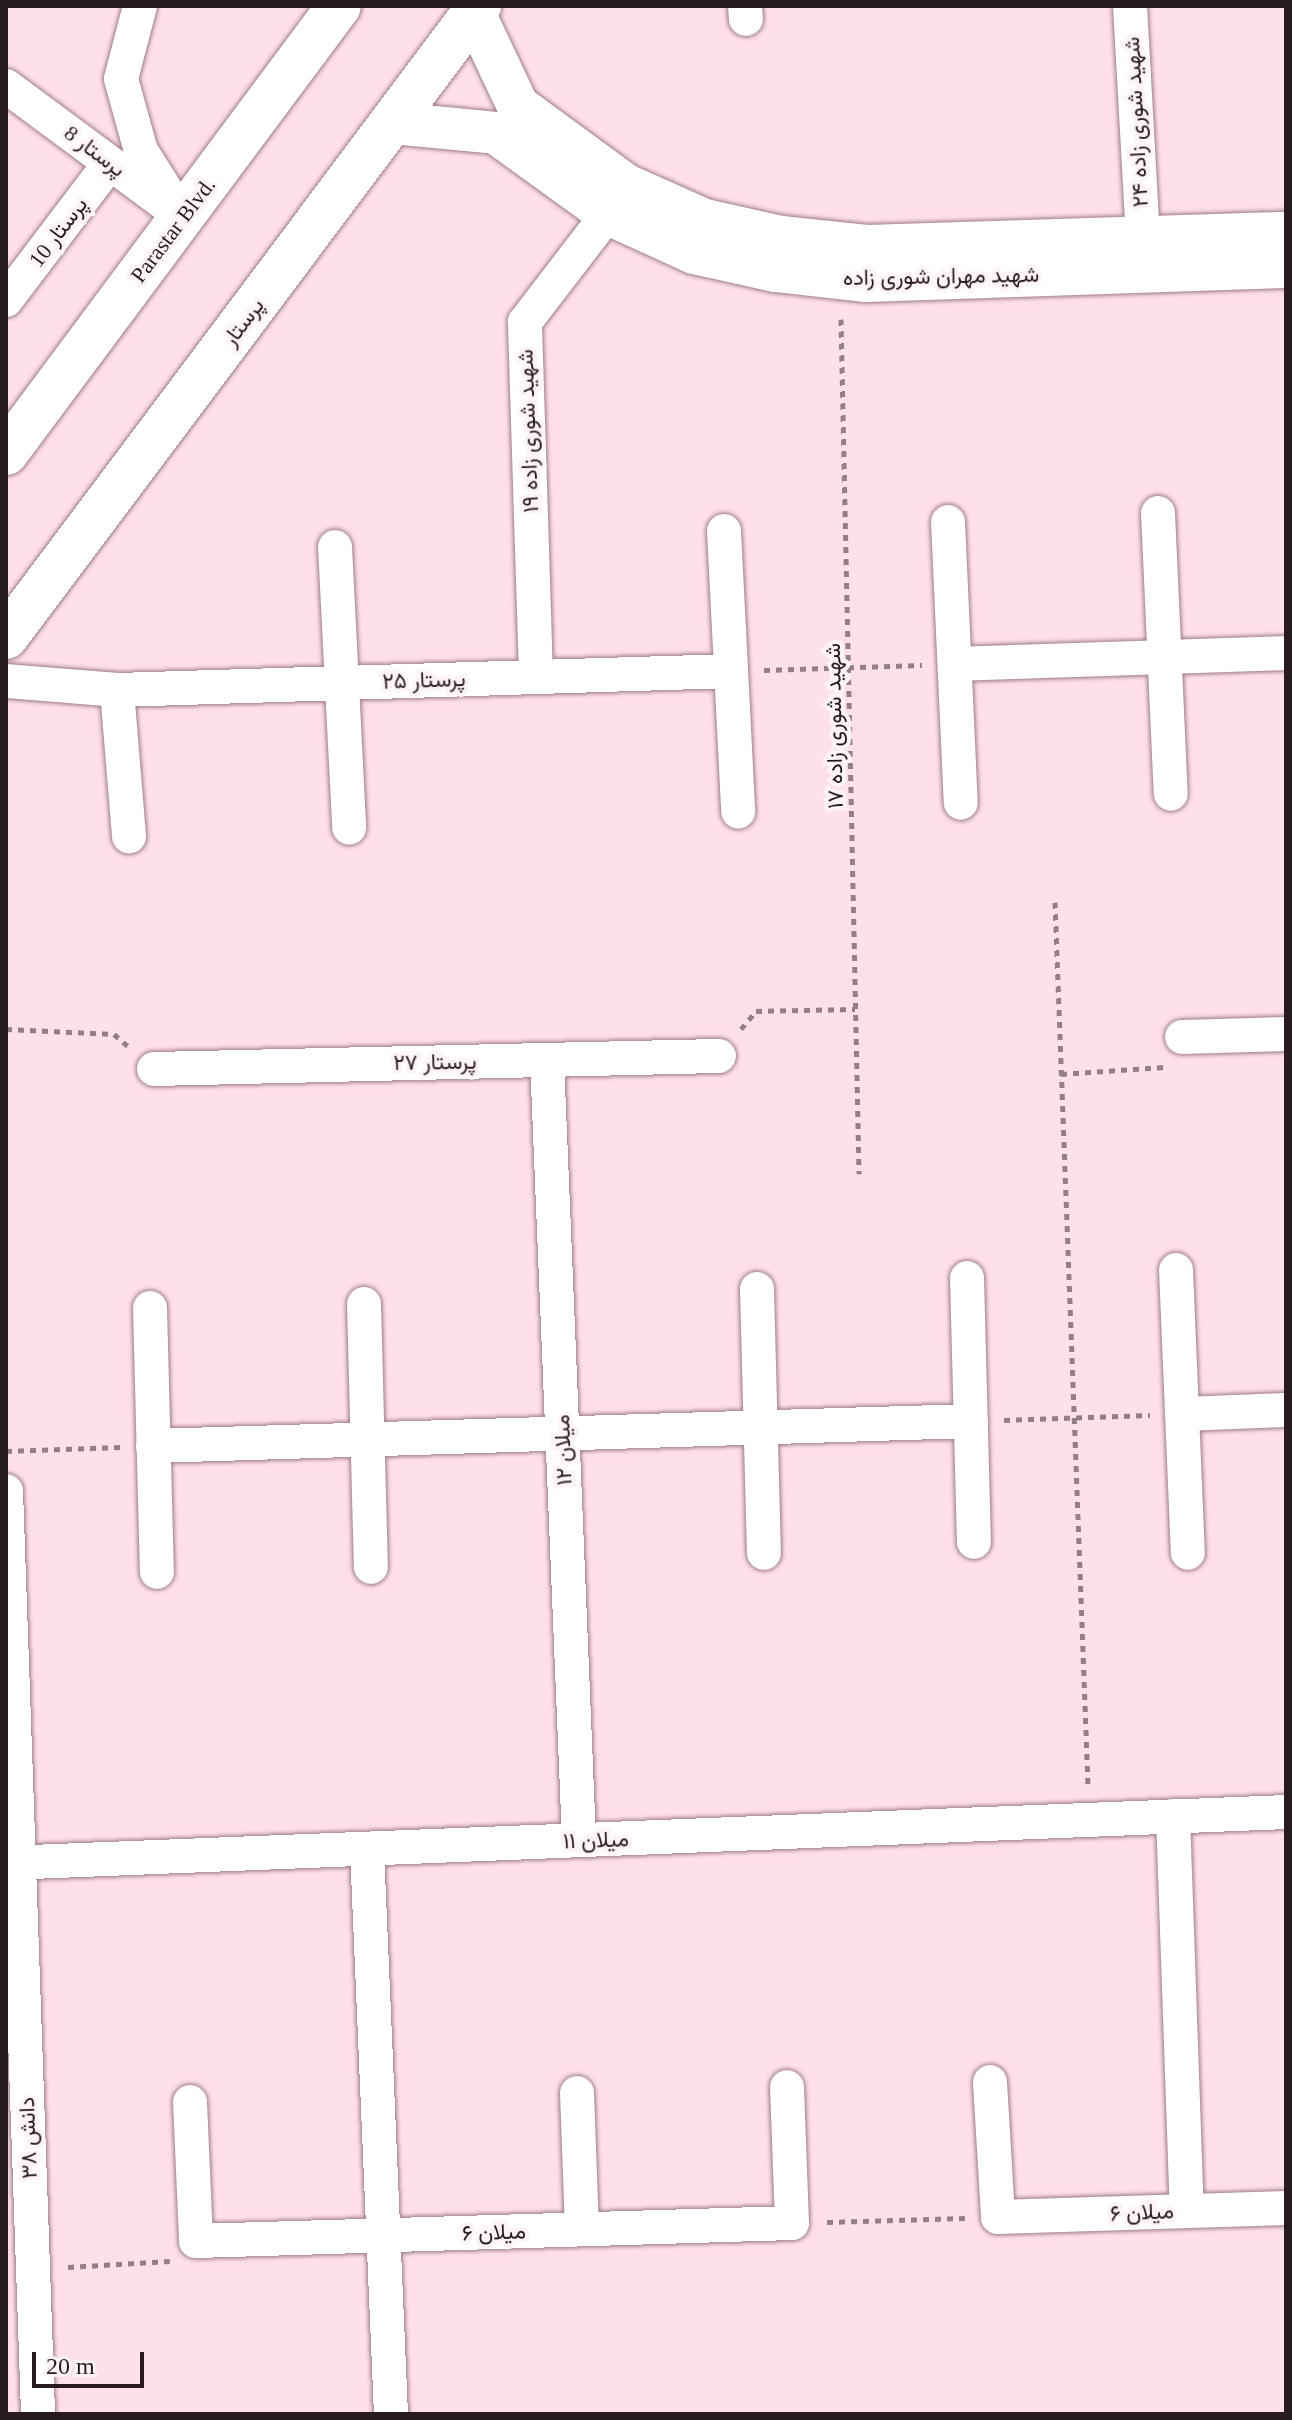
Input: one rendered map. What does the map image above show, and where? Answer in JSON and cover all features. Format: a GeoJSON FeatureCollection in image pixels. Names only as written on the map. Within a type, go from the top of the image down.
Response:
{"type":"FeatureCollection","features":[{"type":"Feature","properties":{"kind":"main road","name":"Parastar Blvd."},"geometry":{"type":"LineString","coordinates":[[6,453],[339,6]]}},
{"type":"Feature","properties":{"kind":"main road","name":"پرستار"},"geometry":{"type":"LineString","coordinates":[[6,637],[476,9]]}},
{"type":"Feature","properties":{"kind":"street"},"geometry":{"type":"LineString","coordinates":[[140,6],[121,79],[141,151],[183,217]]}},
{"type":"Feature","properties":{"kind":"street","name":"شهید شوری زاده ۲۴"},"geometry":{"type":"LineString","coordinates":[[1130,6],[1143,238]]}},
{"type":"Feature","properties":{"kind":"street","name":"شهید مهران شوری زاده"},"geometry":{"type":"LineString","coordinates":[[476,9],[518,106],[626,185],[705,220],[781,237],[867,246],[1286,233]]}},
{"type":"Feature","properties":{"kind":"street","name":"پرستار 8"},"geometry":{"type":"LineString","coordinates":[[6,86],[183,217]]}},
{"type":"Feature","properties":{"kind":"street","name":"شهید مهران شوری زاده"},"geometry":{"type":"LineString","coordinates":[[393,123],[496,133],[608,214],[694,253],[841,278],[1286,267]]}},
{"type":"Feature","properties":{"kind":"street","name":"پرستار 10"},"geometry":{"type":"LineString","coordinates":[[6,300],[110,163]]}},
{"type":"Feature","properties":{"kind":"street","name":"شهید شوری زاده ۱۹"},"geometry":{"type":"LineString","coordinates":[[536,676],[525,322],[608,214]]}},
{"type":"Feature","properties":{"kind":"street"},"geometry":{"type":"LineString","coordinates":[[1158,513],[1171,794]]}},
{"type":"Feature","properties":{"kind":"street"},"geometry":{"type":"LineString","coordinates":[[948,522],[961,803]]}},
{"type":"Feature","properties":{"kind":"street"},"geometry":{"type":"LineString","coordinates":[[724,531],[738,812]]}},
{"type":"Feature","properties":{"kind":"street"},"geometry":{"type":"LineString","coordinates":[[335,547],[349,828]]}},
{"type":"Feature","properties":{"kind":"street"},"geometry":{"type":"LineString","coordinates":[[955,664],[1286,653]]}},
{"type":"Feature","properties":{"kind":"street","name":"پرستار ۲۵"},"geometry":{"type":"LineString","coordinates":[[6,681],[117,690],[731,671]]}},
{"type":"Feature","properties":{"kind":"street"},"geometry":{"type":"LineString","coordinates":[[117,690],[129,837]]}},
{"type":"Feature","properties":{"kind":"street"},"geometry":{"type":"LineString","coordinates":[[1182,1037],[1286,1034]]}},
{"type":"Feature","properties":{"kind":"street","name":"پرستار ۲۷"},"geometry":{"type":"LineString","coordinates":[[154,1069],[719,1056]]}},
{"type":"Feature","properties":{"kind":"street","name":"میلان ۱۲"},"geometry":{"type":"LineString","coordinates":[[547,1060],[579,1840]]}},
{"type":"Feature","properties":{"kind":"street"},"geometry":{"type":"LineString","coordinates":[[1176,1270],[1188,1553]]}},
{"type":"Feature","properties":{"kind":"street"},"geometry":{"type":"LineString","coordinates":[[967,1278],[974,1542]]}},
{"type":"Feature","properties":{"kind":"street"},"geometry":{"type":"LineString","coordinates":[[757,1289],[764,1553]]}},
{"type":"Feature","properties":{"kind":"street"},"geometry":{"type":"LineString","coordinates":[[364,1304],[371,1567]]}},
{"type":"Feature","properties":{"kind":"street"},"geometry":{"type":"LineString","coordinates":[[150,1308],[157,1572]]}},
{"type":"Feature","properties":{"kind":"street"},"geometry":{"type":"LineString","coordinates":[[1182,1414],[1286,1410]]}},
{"type":"Feature","properties":{"kind":"street"},"geometry":{"type":"LineString","coordinates":[[153,1446],[971,1421]]}},
{"type":"Feature","properties":{"kind":"street","name":"دانش ۳۸"},"geometry":{"type":"LineString","coordinates":[[6,1491],[12,1863],[38,2414]]}},
{"type":"Feature","properties":{"kind":"street","name":"میلان ۱۱"},"geometry":{"type":"LineString","coordinates":[[12,1863],[1286,1812]]}},
{"type":"Feature","properties":{"kind":"street"},"geometry":{"type":"LineString","coordinates":[[1173,1816],[1187,2211]]}},
{"type":"Feature","properties":{"kind":"street"},"geometry":{"type":"LineString","coordinates":[[367,1849],[391,2414]]}},
{"type":"Feature","properties":{"kind":"street"},"geometry":{"type":"LineString","coordinates":[[990,2082],[998,2217]]}},
{"type":"Feature","properties":{"kind":"street"},"geometry":{"type":"LineString","coordinates":[[787,2087],[792,2223]]}},
{"type":"Feature","properties":{"kind":"street"},"geometry":{"type":"LineString","coordinates":[[577,2093],[582,2229]]}},
{"type":"Feature","properties":{"kind":"street"},"geometry":{"type":"LineString","coordinates":[[190,2102],[196,2241]]}},
{"type":"Feature","properties":{"kind":"street","name":"میلان ۶"},"geometry":{"type":"LineString","coordinates":[[998,2217],[1286,2208]]}},
{"type":"Feature","properties":{"kind":"street","name":"میلان ۶"},"geometry":{"type":"LineString","coordinates":[[196,2241],[792,2223]]}},
{"type":"Feature","properties":{"kind":"path","name":"شهید شوری زاده ۱۷"},"geometry":{"type":"LineString","coordinates":[[841,278],[859,1174]]}},
{"type":"Feature","properties":{"kind":"path"},"geometry":{"type":"LineString","coordinates":[[731,671],[955,664]]}},
{"type":"Feature","properties":{"kind":"path"},"geometry":{"type":"LineString","coordinates":[[1055,902],[1089,1820]]}},
{"type":"Feature","properties":{"kind":"path"},"geometry":{"type":"LineString","coordinates":[[719,1056],[756,1011],[855,1009]]}},
{"type":"Feature","properties":{"kind":"path"},"geometry":{"type":"LineString","coordinates":[[6,1029],[114,1034],[154,1069]]}},
{"type":"Feature","properties":{"kind":"path"},"geometry":{"type":"LineString","coordinates":[[1061,1074],[1170,1067],[1182,1037]]}},
{"type":"Feature","properties":{"kind":"path"},"geometry":{"type":"LineString","coordinates":[[971,1421],[1182,1414]]}},
{"type":"Feature","properties":{"kind":"path"},"geometry":{"type":"LineString","coordinates":[[6,1451],[153,1446]]}},
{"type":"Feature","properties":{"kind":"path"},"geometry":{"type":"LineString","coordinates":[[792,2223],[998,2217]]}},
{"type":"Feature","properties":{"kind":"path"},"geometry":{"type":"LineString","coordinates":[[33,2269],[168,2263],[196,2241]]}}]}
